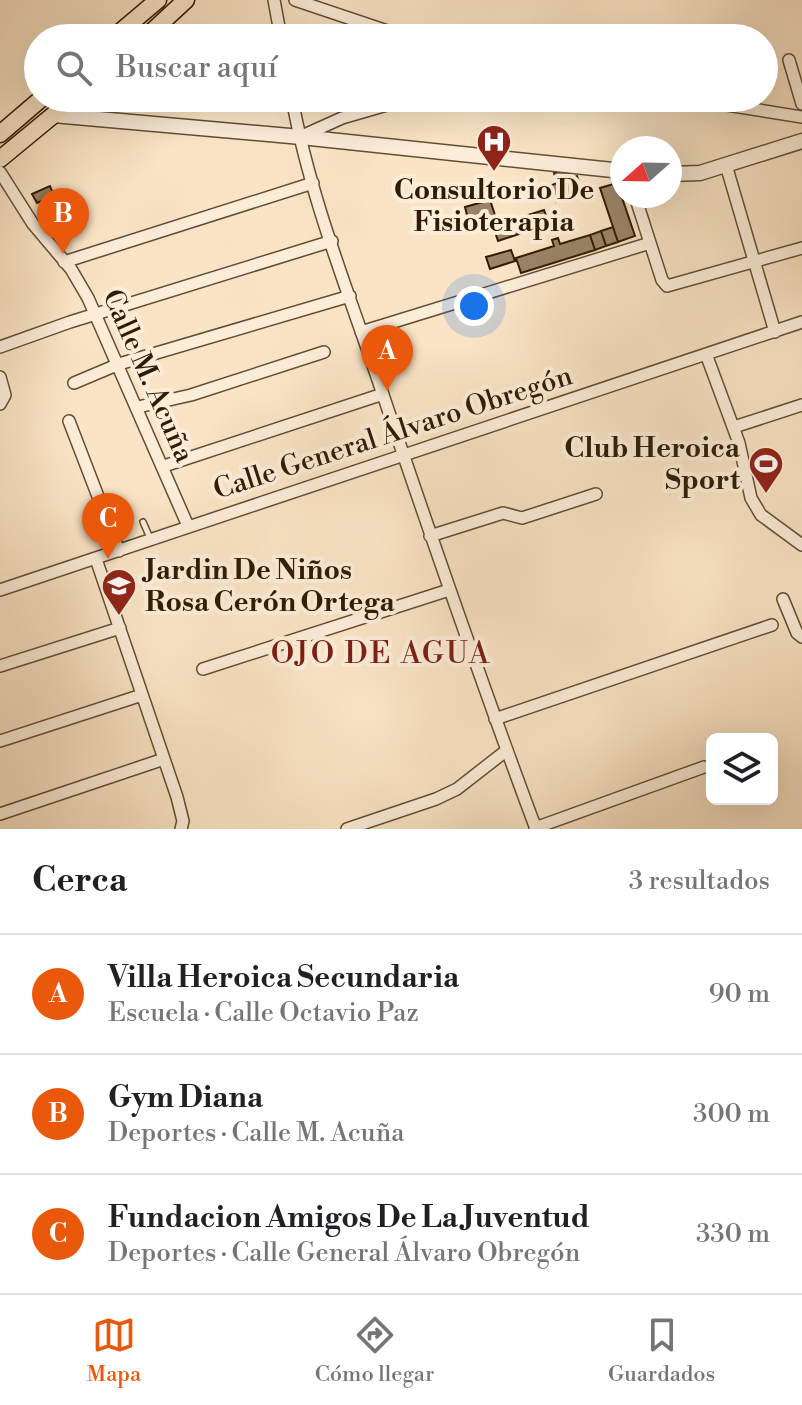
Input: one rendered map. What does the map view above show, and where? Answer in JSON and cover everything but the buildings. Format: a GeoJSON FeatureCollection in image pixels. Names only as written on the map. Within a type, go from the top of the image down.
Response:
{"type":"FeatureCollection","features":[{"type":"Feature","properties":{"kind":"main road"},"geometry":{"type":"LineString","coordinates":[[130,24],[158,0]]}},
{"type":"Feature","properties":{"kind":"main road"},"geometry":{"type":"LineString","coordinates":[[160,24],[186,0]]}},
{"type":"Feature","properties":{"kind":"main road"},"geometry":{"type":"LineString","coordinates":[[3,128],[24,112]]}},
{"type":"Feature","properties":{"kind":"main road"},"geometry":{"type":"LineString","coordinates":[[0,159],[57,112]]}},
{"type":"Feature","properties":{"kind":"street"},"geometry":{"type":"LineString","coordinates":[[274,0],[278,24]]}},
{"type":"Feature","properties":{"kind":"street"},"geometry":{"type":"LineString","coordinates":[[295,0],[366,24]]}},
{"type":"Feature","properties":{"kind":"street"},"geometry":{"type":"LineString","coordinates":[[789,60],[802,104]]}},
{"type":"Feature","properties":{"kind":"street"},"geometry":{"type":"LineString","coordinates":[[295,112],[313,183],[361,332],[449,590],[536,828],[704,767]]}},
{"type":"Feature","properties":{"kind":"street"},"geometry":{"type":"LineString","coordinates":[[301,137],[363,112]]}},
{"type":"Feature","properties":{"kind":"street"},"geometry":{"type":"LineString","coordinates":[[771,112],[802,117]]}},
{"type":"Feature","properties":{"kind":"street"},"geometry":{"type":"LineString","coordinates":[[53,115],[610,170]]}},
{"type":"Feature","properties":{"kind":"street"},"geometry":{"type":"LineString","coordinates":[[682,174],[700,173],[802,141]]}},
{"type":"Feature","properties":{"kind":"street"},"geometry":{"type":"LineString","coordinates":[[726,165],[775,332]]}},
{"type":"Feature","properties":{"kind":"street","name":"Calle M. Acuña"},"geometry":{"type":"LineString","coordinates":[[0,172],[33,224],[81,284],[119,364],[188,526]]}},
{"type":"Feature","properties":{"kind":"street"},"geometry":{"type":"LineString","coordinates":[[64,262],[313,183]]}},
{"type":"Feature","properties":{"kind":"street"},"geometry":{"type":"LineString","coordinates":[[639,208],[662,280],[667,286],[676,286],[802,248]]}},
{"type":"Feature","properties":{"kind":"street"},"geometry":{"type":"LineString","coordinates":[[0,347],[332,241]]}},
{"type":"Feature","properties":{"kind":"street"},"geometry":{"type":"LineString","coordinates":[[361,332],[650,243]]}},
{"type":"Feature","properties":{"kind":"street"},"geometry":{"type":"LineString","coordinates":[[74,383],[119,364],[350,296]]}},
{"type":"Feature","properties":{"kind":"street","name":"Calle General Álvaro Obregón"},"geometry":{"type":"LineString","coordinates":[[0,590],[802,322]]}},
{"type":"Feature","properties":{"kind":"street"},"geometry":{"type":"LineString","coordinates":[[138,407],[191,395],[324,352]]}},
{"type":"Feature","properties":{"kind":"street"},"geometry":{"type":"LineString","coordinates":[[706,354],[741,449],[751,498],[761,515],[802,545]]}},
{"type":"Feature","properties":{"kind":"street"},"geometry":{"type":"LineString","coordinates":[[0,377],[5,395],[0,404]]}},
{"type":"Feature","properties":{"kind":"street"},"geometry":{"type":"LineString","coordinates":[[164,466],[383,394]]}},
{"type":"Feature","properties":{"kind":"street"},"geometry":{"type":"LineString","coordinates":[[734,427],[802,405]]}},
{"type":"Feature","properties":{"kind":"street"},"geometry":{"type":"LineString","coordinates":[[69,421],[119,551]]}},
{"type":"Feature","properties":{"kind":"street"},"geometry":{"type":"LineString","coordinates":[[430,536],[503,513],[522,518],[596,494]]}},
{"type":"Feature","properties":{"kind":"street"},"geometry":{"type":"LineString","coordinates":[[96,559],[181,811],[181,829]]}},
{"type":"Feature","properties":{"kind":"street"},"geometry":{"type":"LineString","coordinates":[[203,669],[449,590]]}},
{"type":"Feature","properties":{"kind":"street"},"geometry":{"type":"LineString","coordinates":[[783,599],[797,633],[802,637]]}},
{"type":"Feature","properties":{"kind":"street"},"geometry":{"type":"LineString","coordinates":[[495,719],[772,625]]}},
{"type":"Feature","properties":{"kind":"street"},"geometry":{"type":"LineString","coordinates":[[0,666],[120,628]]}},
{"type":"Feature","properties":{"kind":"street"},"geometry":{"type":"LineString","coordinates":[[0,741],[142,695]]}},
{"type":"Feature","properties":{"kind":"street"},"geometry":{"type":"LineString","coordinates":[[347,829],[447,794],[507,750]]}},
{"type":"Feature","properties":{"kind":"street"},"geometry":{"type":"LineString","coordinates":[[0,814],[164,759]]}},
{"type":"Feature","properties":{"kind":"lane"},"geometry":{"type":"LineString","coordinates":[[143,522],[150,539]]}},
{"type":"Feature","properties":{"kind":"place","name":"Consultorio De Fisioterapia"},"geometry":{"type":"Point","coordinates":[494,173]}},
{"type":"Feature","properties":{"kind":"place","name":"Gym Diana"},"geometry":{"type":"Point","coordinates":[63,254]}},
{"type":"Feature","properties":{"kind":"place","name":"Villa Heroica Secundaria"},"geometry":{"type":"Point","coordinates":[387,391]}},
{"type":"Feature","properties":{"kind":"place","name":"Club Heroica Sport"},"geometry":{"type":"Point","coordinates":[766,495]}},
{"type":"Feature","properties":{"kind":"place","name":"Fundacion Amigos De La Juventud"},"geometry":{"type":"Point","coordinates":[108,559]}},
{"type":"Feature","properties":{"kind":"place","name":"Jardin De Niños Rosa Cerón Ortega"},"geometry":{"type":"Point","coordinates":[119,617]}},
{"type":"Feature","properties":{"kind":"district","name":"OJO DE AGUA"},"geometry":{"type":"Point","coordinates":[381,654]}}]}
